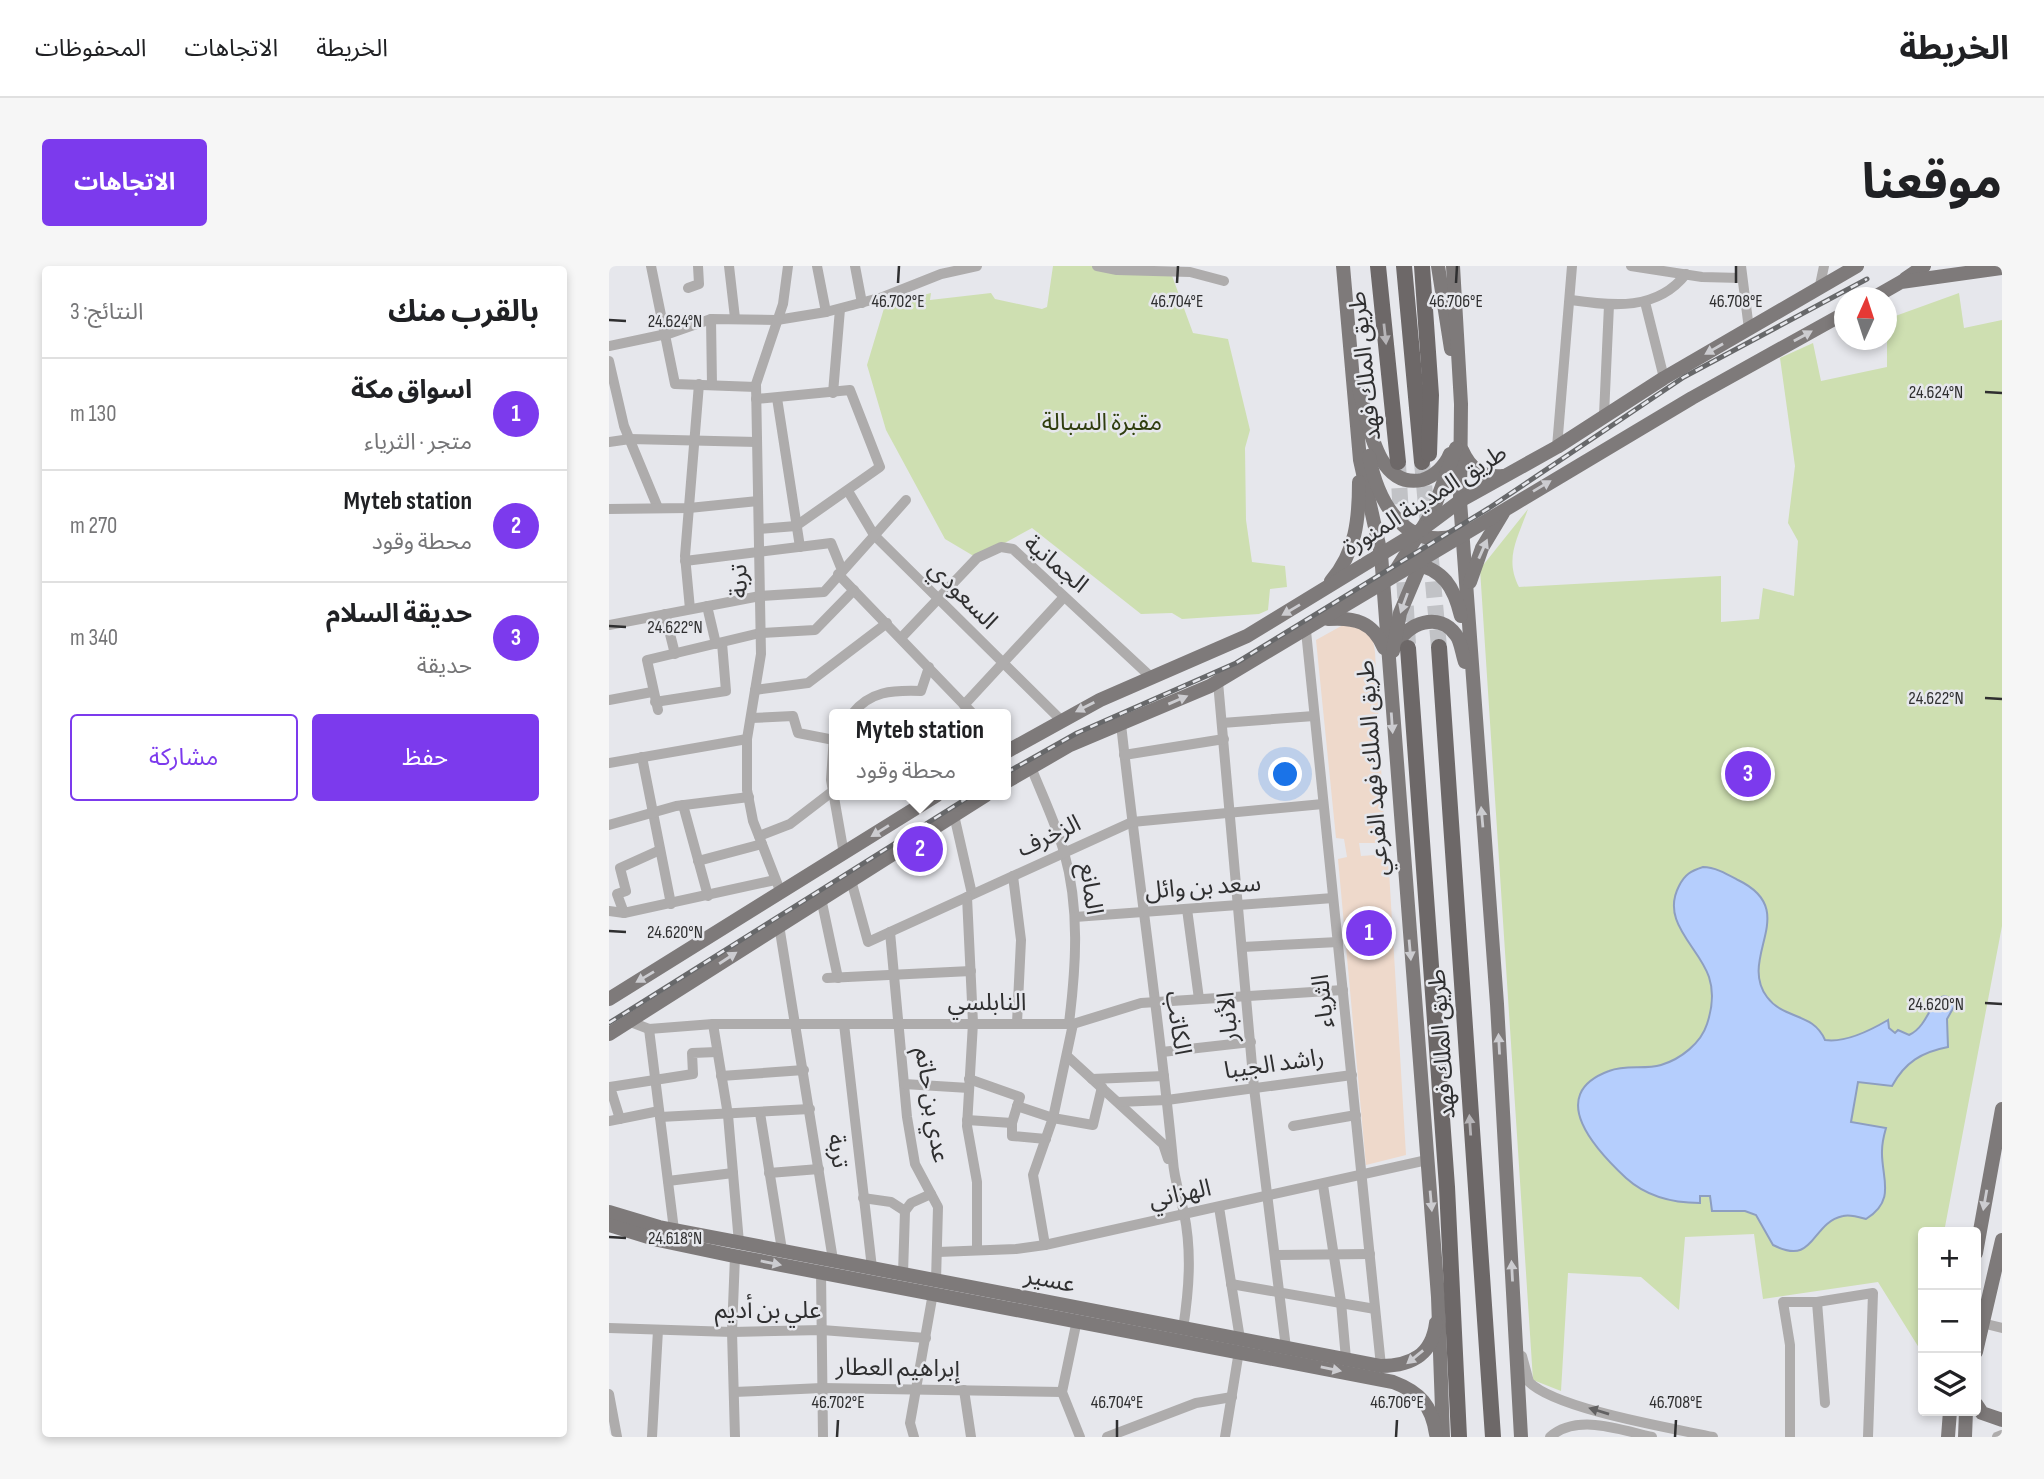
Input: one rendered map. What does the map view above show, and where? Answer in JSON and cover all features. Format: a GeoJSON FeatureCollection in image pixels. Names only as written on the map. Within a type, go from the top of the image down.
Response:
{"type":"FeatureCollection","features":[{"type":"Feature","properties":{"kind":"highway","name":"طريق الملك فهد"},"geometry":{"type":"LineString","coordinates":[[1404,266],[1425,458],[1431,395],[1422,266]]}},
{"type":"Feature","properties":{"kind":"highway","name":"طريق الملك فهد"},"geometry":{"type":"LineString","coordinates":[[1378,267],[1398,461]]}},
{"type":"Feature","properties":{"kind":"highway","name":"طريق الملك فهد"},"geometry":{"type":"LineString","coordinates":[[1439,646],[1493,1437]]}},
{"type":"Feature","properties":{"kind":"highway","name":"طريق الملك فهد"},"geometry":{"type":"LineString","coordinates":[[1408,648],[1447,1173],[1459,1437]]}},
{"type":"Feature","properties":{"kind":"main road","name":"طريق الملك فهد الفرعي"},"geometry":{"type":"LineString","coordinates":[[1343,266],[1360,460],[1381,554],[1439,1297],[1443,1437]]}},
{"type":"Feature","properties":{"kind":"main road"},"geometry":{"type":"LineString","coordinates":[[1390,692],[1393,645],[1416,562],[1421,532],[1443,490],[1458,441],[1461,404],[1441,298],[1439,266]]}},
{"type":"Feature","properties":{"kind":"main road"},"geometry":{"type":"LineString","coordinates":[[1453,266],[1461,404],[1460,501],[1497,1004],[1521,1437]]}},
{"type":"Feature","properties":{"kind":"main road","name":"طريق المدينة المنورة"},"geometry":{"type":"LineString","coordinates":[[1011,748],[1061,720],[1247,636],[1421,532],[1460,501],[1557,447],[1604,415],[1820,285],[1857,266]]}},
{"type":"Feature","properties":{"kind":"main road"},"geometry":{"type":"LineString","coordinates":[[1892,287],[1924,266]]}},
{"type":"Feature","properties":{"kind":"main road"},"geometry":{"type":"LineString","coordinates":[[1901,282],[2002,268]]}},
{"type":"Feature","properties":{"kind":"main road","name":"طريق المدينة المنورة"},"geometry":{"type":"LineString","coordinates":[[1011,779],[1070,745],[1218,682],[1327,619],[1506,507],[1692,398],[1834,319]]}},
{"type":"Feature","properties":{"kind":"main road"},"geometry":{"type":"LineString","coordinates":[[1350,362],[1382,462],[1401,479],[1415,481],[1427,478],[1448,458],[1461,404]]}},
{"type":"Feature","properties":{"kind":"main road"},"geometry":{"type":"LineString","coordinates":[[1350,362],[1381,500],[1399,522],[1421,532],[1437,538],[1463,533]]}},
{"type":"Feature","properties":{"kind":"main road"},"geometry":{"type":"LineString","coordinates":[[1461,446],[1467,462],[1479,473],[1504,476]]}},
{"type":"Feature","properties":{"kind":"main road"},"geometry":{"type":"LineString","coordinates":[[1322,591],[1348,558],[1354,540],[1359,512],[1360,460]]}},
{"type":"Feature","properties":{"kind":"main road"},"geometry":{"type":"LineString","coordinates":[[1416,562],[1437,538],[1460,501]]}},
{"type":"Feature","properties":{"kind":"main road"},"geometry":{"type":"LineString","coordinates":[[1466,594],[1482,548],[1506,507]]}},
{"type":"Feature","properties":{"kind":"main road"},"geometry":{"type":"LineString","coordinates":[[1381,554],[1433,568],[1448,581],[1455,593],[1472,687]]}},
{"type":"Feature","properties":{"kind":"main road"},"geometry":{"type":"LineString","coordinates":[[1327,619],[1362,621],[1378,634],[1387,656]]}},
{"type":"Feature","properties":{"kind":"main road"},"geometry":{"type":"LineString","coordinates":[[1390,692],[1397,646],[1402,632],[1427,622],[1447,626],[1457,635],[1472,687]]}},
{"type":"Feature","properties":{"kind":"main road"},"geometry":{"type":"LineString","coordinates":[[609,999],[671,961],[778,887],[844,854],[929,800]]}},
{"type":"Feature","properties":{"kind":"main road"},"geometry":{"type":"LineString","coordinates":[[609,1034],[978,800]]}},
{"type":"Feature","properties":{"kind":"main road"},"geometry":{"type":"LineString","coordinates":[[671,961],[676,979],[687,984]]}},
{"type":"Feature","properties":{"kind":"main road"},"geometry":{"type":"LineString","coordinates":[[1981,1227],[2002,1109]]}},
{"type":"Feature","properties":{"kind":"main road","name":"عسير"},"geometry":{"type":"LineString","coordinates":[[609,1212],[821,1272],[935,1287],[1183,1329],[1407,1387],[1429,1405],[1436,1437]]}},
{"type":"Feature","properties":{"kind":"main road","name":"عسير"},"geometry":{"type":"LineString","coordinates":[[609,1225],[659,1240],[782,1251],[903,1274],[935,1287],[1077,1320],[1240,1345],[1286,1348],[1381,1366],[1400,1366],[1418,1357],[1434,1335],[1439,1297]]}},
{"type":"Feature","properties":{"kind":"main road"},"geometry":{"type":"LineString","coordinates":[[1981,1328],[2001,1257],[2002,1240]]}},
{"type":"Feature","properties":{"kind":"main road"},"geometry":{"type":"LineString","coordinates":[[1981,1412],[2002,1420]]}},
{"type":"Feature","properties":{"kind":"main road"},"geometry":{"type":"LineString","coordinates":[[1948,1437],[1950,1416]]}},
{"type":"Feature","properties":{"kind":"main road"},"geometry":{"type":"LineString","coordinates":[[1965,1437],[1966,1416]]}},
{"type":"Feature","properties":{"kind":"street"},"geometry":{"type":"LineString","coordinates":[[651,266],[675,384],[756,387]]}},
{"type":"Feature","properties":{"kind":"street"},"geometry":{"type":"LineString","coordinates":[[688,288],[699,284],[698,266]]}},
{"type":"Feature","properties":{"kind":"street"},"geometry":{"type":"LineString","coordinates":[[729,266],[735,318]]}},
{"type":"Feature","properties":{"kind":"street","name":"تربة"},"geometry":{"type":"LineString","coordinates":[[778,887],[749,797],[747,739],[760,634],[756,387],[783,304],[788,266]]}},
{"type":"Feature","properties":{"kind":"street"},"geometry":{"type":"LineString","coordinates":[[817,266],[826,312]]}},
{"type":"Feature","properties":{"kind":"street"},"geometry":{"type":"LineString","coordinates":[[855,266],[862,303]]}},
{"type":"Feature","properties":{"kind":"street"},"geometry":{"type":"LineString","coordinates":[[928,266],[930,278]]}},
{"type":"Feature","properties":{"kind":"street"},"geometry":{"type":"LineString","coordinates":[[1097,266],[1177,269],[1224,281]]}},
{"type":"Feature","properties":{"kind":"street"},"geometry":{"type":"LineString","coordinates":[[1557,447],[1572,266]]}},
{"type":"Feature","properties":{"kind":"street"},"geometry":{"type":"LineString","coordinates":[[1631,266],[1741,278]]}},
{"type":"Feature","properties":{"kind":"street"},"geometry":{"type":"LineString","coordinates":[[1741,266],[1749,329]]}},
{"type":"Feature","properties":{"kind":"street"},"geometry":{"type":"LineString","coordinates":[[1820,285],[1824,266]]}},
{"type":"Feature","properties":{"kind":"street"},"geometry":{"type":"LineString","coordinates":[[609,346],[665,334],[711,319],[777,320],[840,309],[971,267]]}},
{"type":"Feature","properties":{"kind":"street"},"geometry":{"type":"LineString","coordinates":[[1571,300],[1609,305],[1645,303],[1676,287],[1686,274]]}},
{"type":"Feature","properties":{"kind":"street"},"geometry":{"type":"LineString","coordinates":[[1645,303],[1664,379]]}},
{"type":"Feature","properties":{"kind":"street"},"geometry":{"type":"LineString","coordinates":[[1604,415],[1609,305]]}},
{"type":"Feature","properties":{"kind":"street"},"geometry":{"type":"LineString","coordinates":[[833,393],[840,309]]}},
{"type":"Feature","properties":{"kind":"street"},"geometry":{"type":"LineString","coordinates":[[711,319],[712,385]]}},
{"type":"Feature","properties":{"kind":"street"},"geometry":{"type":"LineString","coordinates":[[609,361],[630,439],[658,508]]}},
{"type":"Feature","properties":{"kind":"street"},"geometry":{"type":"LineString","coordinates":[[690,609],[685,561],[699,384]]}},
{"type":"Feature","properties":{"kind":"street"},"geometry":{"type":"LineString","coordinates":[[757,399],[849,390],[880,467],[796,526],[759,529]]}},
{"type":"Feature","properties":{"kind":"street"},"geometry":{"type":"LineString","coordinates":[[777,398],[800,547]]}},
{"type":"Feature","properties":{"kind":"street"},"geometry":{"type":"LineString","coordinates":[[609,442],[630,439],[757,442]]}},
{"type":"Feature","properties":{"kind":"street","name":"السعودي"},"geometry":{"type":"LineString","coordinates":[[848,491],[874,536],[1061,720]]}},
{"type":"Feature","properties":{"kind":"street"},"geometry":{"type":"LineString","coordinates":[[609,625],[760,596],[824,592],[906,500]]}},
{"type":"Feature","properties":{"kind":"street"},"geometry":{"type":"LineString","coordinates":[[609,509],[689,508],[758,501]]}},
{"type":"Feature","properties":{"kind":"street"},"geometry":{"type":"LineString","coordinates":[[685,561],[831,543],[840,572],[854,590],[968,709]]}},
{"type":"Feature","properties":{"kind":"street","name":"الجمانية"},"geometry":{"type":"LineString","coordinates":[[901,638],[977,558],[1001,547],[1013,549],[1152,678]]}},
{"type":"Feature","properties":{"kind":"street"},"geometry":{"type":"LineString","coordinates":[[655,701],[647,660],[760,634],[815,630],[854,590]]}},
{"type":"Feature","properties":{"kind":"street"},"geometry":{"type":"LineString","coordinates":[[964,705],[1064,597]]}},
{"type":"Feature","properties":{"kind":"street"},"geometry":{"type":"LineString","coordinates":[[609,700],[655,701],[726,691],[719,643],[708,606]]}},
{"type":"Feature","properties":{"kind":"street"},"geometry":{"type":"LineString","coordinates":[[665,614],[675,654]]}},
{"type":"Feature","properties":{"kind":"street"},"geometry":{"type":"LineString","coordinates":[[755,690],[808,683],[887,622]]}},
{"type":"Feature","properties":{"kind":"street","name":"الثرياء"},"geometry":{"type":"LineString","coordinates":[[1306,631],[1381,1366]]}},
{"type":"Feature","properties":{"kind":"street"},"geometry":{"type":"LineString","coordinates":[[856,709],[864,700],[897,690],[921,691],[929,667]]}},
{"type":"Feature","properties":{"kind":"street","name":"الأنبار"},"geometry":{"type":"LineString","coordinates":[[1218,682],[1237,905],[1248,996],[1254,1088],[1266,1198],[1277,1255],[1286,1348]]}},
{"type":"Feature","properties":{"kind":"street"},"geometry":{"type":"LineString","coordinates":[[751,718],[793,716],[798,733],[829,737]]}},
{"type":"Feature","properties":{"kind":"street"},"geometry":{"type":"LineString","coordinates":[[1222,723],[1314,716]]}},
{"type":"Feature","properties":{"kind":"street","name":"الكاتب"},"geometry":{"type":"LineString","coordinates":[[1121,724],[1153,1002],[1162,1052],[1175,1183],[1184,1214],[1191,1280],[1183,1329]]}},
{"type":"Feature","properties":{"kind":"street"},"geometry":{"type":"LineString","coordinates":[[609,763],[747,739]]}},
{"type":"Feature","properties":{"kind":"street"},"geometry":{"type":"LineString","coordinates":[[1124,755],[1224,739]]}},
{"type":"Feature","properties":{"kind":"street"},"geometry":{"type":"LineString","coordinates":[[642,757],[671,904]]}},
{"type":"Feature","properties":{"kind":"street","name":"المانع"},"geometry":{"type":"LineString","coordinates":[[1031,767],[1064,853],[1075,917],[1075,978],[1068,1057],[1046,1139],[1033,1175],[1045,1245]]}},
{"type":"Feature","properties":{"kind":"street"},"geometry":{"type":"LineString","coordinates":[[698,860],[761,840],[790,824],[829,795]]}},
{"type":"Feature","properties":{"kind":"street"},"geometry":{"type":"LineString","coordinates":[[609,825],[683,805],[749,797]]}},
{"type":"Feature","properties":{"kind":"street"},"geometry":{"type":"LineString","coordinates":[[834,800],[844,854]]}},
{"type":"Feature","properties":{"kind":"street","name":"الزخرف"},"geometry":{"type":"LineString","coordinates":[[851,880],[868,942],[1132,821],[1323,804]]}},
{"type":"Feature","properties":{"kind":"street"},"geometry":{"type":"LineString","coordinates":[[683,805],[708,896]]}},
{"type":"Feature","properties":{"kind":"street"},"geometry":{"type":"LineString","coordinates":[[954,815],[970,896],[973,1023],[967,1120],[977,1182],[977,1250]]}},
{"type":"Feature","properties":{"kind":"street"},"geometry":{"type":"LineString","coordinates":[[625,913],[617,894],[626,891],[620,869],[660,850]]}},
{"type":"Feature","properties":{"kind":"street"},"geometry":{"type":"LineString","coordinates":[[1013,876],[1021,940],[1017,1023]]}},
{"type":"Feature","properties":{"kind":"street"},"geometry":{"type":"LineString","coordinates":[[609,911],[625,913],[708,896],[778,887]]}},
{"type":"Feature","properties":{"kind":"street"},"geometry":{"type":"LineString","coordinates":[[821,898],[833,978],[971,971]]}},
{"type":"Feature","properties":{"kind":"street","name":"سعد بن وائل"},"geometry":{"type":"LineString","coordinates":[[1075,917],[1333,898]]}},
{"type":"Feature","properties":{"kind":"street"},"geometry":{"type":"LineString","coordinates":[[1187,909],[1199,999]]}},
{"type":"Feature","properties":{"kind":"street","name":"تربة"},"geometry":{"type":"LineString","coordinates":[[779,925],[833,1260]]}},
{"type":"Feature","properties":{"kind":"street","name":"عدي بن حاتم"},"geometry":{"type":"LineString","coordinates":[[890,932],[904,1084],[915,1164],[938,1208],[935,1287],[910,1423],[914,1437]]}},
{"type":"Feature","properties":{"kind":"street"},"geometry":{"type":"LineString","coordinates":[[1242,947],[1338,942]]}},
{"type":"Feature","properties":{"kind":"street","name":"النابلسي"},"geometry":{"type":"LineString","coordinates":[[628,1021],[649,1029],[713,1024],[1071,1023],[1153,1002],[1343,990]]}},
{"type":"Feature","properties":{"kind":"street"},"geometry":{"type":"LineString","coordinates":[[713,1024],[728,1115],[733,1173],[737,1249],[732,1332],[735,1437]]}},
{"type":"Feature","properties":{"kind":"street"},"geometry":{"type":"LineString","coordinates":[[844,1024],[873,1268]]}},
{"type":"Feature","properties":{"kind":"street"},"geometry":{"type":"LineString","coordinates":[[649,1029],[674,1230]]}},
{"type":"Feature","properties":{"kind":"street"},"geometry":{"type":"LineString","coordinates":[[1162,1052],[1251,1042]]}},
{"type":"Feature","properties":{"kind":"street"},"geometry":{"type":"LineString","coordinates":[[717,1052],[692,1053],[693,1073],[656,1077],[610,1087],[614,1120],[660,1114],[728,1115],[810,1109]]}},
{"type":"Feature","properties":{"kind":"street"},"geometry":{"type":"LineString","coordinates":[[1068,1057],[1163,1144],[1175,1183]]}},
{"type":"Feature","properties":{"kind":"street"},"geometry":{"type":"LineString","coordinates":[[721,1076],[804,1070]]}},
{"type":"Feature","properties":{"kind":"street","name":"راشد الجيبا"},"geometry":{"type":"LineString","coordinates":[[1118,1102],[1167,1100],[1352,1075]]}},
{"type":"Feature","properties":{"kind":"street"},"geometry":{"type":"LineString","coordinates":[[1092,1079],[1164,1076]]}},
{"type":"Feature","properties":{"kind":"street"},"geometry":{"type":"LineString","coordinates":[[904,1084],[969,1084],[1020,1097],[1012,1123],[1013,1136],[1046,1139]]}},
{"type":"Feature","properties":{"kind":"street"},"geometry":{"type":"LineString","coordinates":[[1017,1106],[1052,1118],[1093,1125],[1102,1087]]}},
{"type":"Feature","properties":{"kind":"street"},"geometry":{"type":"LineString","coordinates":[[760,1113],[782,1251]]}},
{"type":"Feature","properties":{"kind":"street"},"geometry":{"type":"LineString","coordinates":[[1293,1126],[1356,1115]]}},
{"type":"Feature","properties":{"kind":"street"},"geometry":{"type":"LineString","coordinates":[[967,1120],[1012,1123]]}},
{"type":"Feature","properties":{"kind":"street","name":"الهزاني"},"geometry":{"type":"LineString","coordinates":[[938,1252],[1045,1245],[1362,1177],[1427,1160]]}},
{"type":"Feature","properties":{"kind":"street"},"geometry":{"type":"LineString","coordinates":[[769,1173],[819,1169]]}},
{"type":"Feature","properties":{"kind":"street"},"geometry":{"type":"LineString","coordinates":[[668,1181],[733,1173]]}},
{"type":"Feature","properties":{"kind":"street"},"geometry":{"type":"LineString","coordinates":[[1323,1185],[1341,1302],[1346,1359]]}},
{"type":"Feature","properties":{"kind":"street"},"geometry":{"type":"LineString","coordinates":[[903,1274],[905,1211],[911,1203],[931,1194]]}},
{"type":"Feature","properties":{"kind":"street"},"geometry":{"type":"LineString","coordinates":[[863,1198],[891,1202],[905,1211]]}},
{"type":"Feature","properties":{"kind":"street"},"geometry":{"type":"LineString","coordinates":[[1219,1207],[1240,1345],[1225,1437]]}},
{"type":"Feature","properties":{"kind":"street"},"geometry":{"type":"LineString","coordinates":[[1277,1255],[1370,1254]]}},
{"type":"Feature","properties":{"kind":"street"},"geometry":{"type":"LineString","coordinates":[[821,1272],[823,1437]]}},
{"type":"Feature","properties":{"kind":"street"},"geometry":{"type":"LineString","coordinates":[[1231,1284],[1375,1309]]}},
{"type":"Feature","properties":{"kind":"street"},"geometry":{"type":"LineString","coordinates":[[1790,1437],[1790,1345],[1783,1302],[1817,1301],[1873,1293],[1868,1437]]}},
{"type":"Feature","properties":{"kind":"street"},"geometry":{"type":"LineString","coordinates":[[1817,1301],[1825,1403]]}},
{"type":"Feature","properties":{"kind":"street"},"geometry":{"type":"LineString","coordinates":[[1514,1304],[1523,1365],[1529,1382],[1536,1389],[1625,1418],[1713,1437]]}},
{"type":"Feature","properties":{"kind":"street"},"geometry":{"type":"LineString","coordinates":[[1077,1320],[1062,1392],[1080,1437]]}},
{"type":"Feature","properties":{"kind":"street"},"geometry":{"type":"LineString","coordinates":[[1982,1323],[2002,1328]]}},
{"type":"Feature","properties":{"kind":"street","name":"علي بن أديم"},"geometry":{"type":"LineString","coordinates":[[609,1328],[732,1332],[822,1330],[926,1338]]}},
{"type":"Feature","properties":{"kind":"street"},"geometry":{"type":"LineString","coordinates":[[652,1437],[658,1330]]}},
{"type":"Feature","properties":{"kind":"street","name":"إبراهيم العطار"},"geometry":{"type":"LineString","coordinates":[[734,1392],[822,1388],[1062,1392]]}},
{"type":"Feature","properties":{"kind":"street"},"geometry":{"type":"LineString","coordinates":[[964,1391],[971,1437]]}},
{"type":"Feature","properties":{"kind":"street"},"geometry":{"type":"LineString","coordinates":[[609,1394],[617,1437]]}},
{"type":"Feature","properties":{"kind":"street"},"geometry":{"type":"LineString","coordinates":[[1107,1437],[1122,1434],[1196,1403],[1232,1398]]}},
{"type":"Feature","properties":{"kind":"street"},"geometry":{"type":"LineString","coordinates":[[1550,1437],[1571,1426],[1595,1425],[1652,1437]]}},
{"type":"Feature","properties":{"kind":"shaded area"},"geometry":{"type":"Polygon","coordinates":[[[1343,625],[1366,629],[1373,640],[1375,652],[1385,843],[1359,843],[1361,856],[1388,854],[1406,1155],[1366,1165],[1338,859],[1347,857],[1344,839],[1336,838],[1316,640],[1343,625]]]}},
{"type":"Feature","properties":{"kind":"green space","name":"مقبرة السبالة"},"geometry":{"type":"Polygon","coordinates":[[[1053,266],[1097,266],[1171,273],[1193,333],[1228,339],[1250,430],[1245,448],[1246,520],[1252,562],[1285,566],[1287,587],[1270,589],[1268,610],[1259,614],[1182,619],[1172,613],[1141,614],[1032,528],[977,558],[945,539],[886,430],[867,365],[885,305],[931,293],[930,300],[991,293],[995,299],[1042,309],[1047,307],[1053,266]]]}},
{"type":"Feature","properties":{"kind":"green space"},"geometry":{"type":"Polygon","coordinates":[[[1959,293],[1964,328],[2002,320],[2002,926],[1945,1227],[1918,1227],[1918,1346],[1878,1282],[1763,1299],[1754,1234],[1685,1237],[1679,1310],[1641,1277],[1568,1273],[1561,1391],[1533,1380],[1480,569],[1528,509],[1514,548],[1513,567],[1519,587],[1721,576],[1721,622],[1759,619],[1763,588],[1794,596],[1798,541],[1788,523],[1795,466],[1780,358],[1813,343],[1821,381],[1887,367],[1887,350],[1897,350],[1897,315],[1959,293]]]}},
{"type":"Feature","properties":{"kind":"water"},"geometry":{"type":"Polygon","coordinates":[[[1703,867],[1725,873],[1756,892],[1765,906],[1767,920],[1759,966],[1760,982],[1767,997],[1774,1004],[1806,1020],[1820,1031],[1825,1040],[1849,1038],[1888,1020],[1889,1028],[1895,1033],[1898,1030],[1909,1035],[1922,1024],[1937,998],[1945,996],[1953,999],[1955,1005],[1947,1019],[1948,1047],[1915,1059],[1892,1086],[1858,1082],[1851,1122],[1886,1128],[1882,1151],[1885,1188],[1876,1212],[1866,1219],[1849,1215],[1832,1220],[1812,1241],[1797,1251],[1773,1245],[1756,1215],[1745,1211],[1712,1211],[1710,1196],[1700,1196],[1700,1203],[1680,1202],[1660,1198],[1634,1185],[1614,1167],[1591,1139],[1582,1123],[1578,1108],[1580,1094],[1590,1081],[1615,1069],[1655,1066],[1668,1062],[1689,1049],[1704,1031],[1711,1006],[1711,983],[1704,966],[1683,934],[1674,911],[1674,899],[1681,882],[1689,874],[1703,867]]]}},
{"type":"Feature","properties":{"kind":"tunnel"},"geometry":{"type":"LineString","coordinates":[[1422,462],[1439,647]]}},
{"type":"Feature","properties":{"kind":"tunnel"},"geometry":{"type":"LineString","coordinates":[[1398,464],[1402,533]]}},
{"type":"Feature","properties":{"kind":"tunnel"},"geometry":{"type":"LineString","coordinates":[[1403,558],[1408,644]]}},
{"type":"Feature","properties":{"kind":"railway"},"geometry":{"type":"LineString","coordinates":[[1011,770],[1077,733],[1236,663],[1489,508],[1684,377],[1867,279]]}},
{"type":"Feature","properties":{"kind":"railway"},"geometry":{"type":"LineString","coordinates":[[609,1023],[964,800]]}},
{"type":"Feature","properties":{"kind":"place","name":"حديقة السلام"},"geometry":{"type":"Point","coordinates":[1748,774]}},
{"type":"Feature","properties":{"kind":"place","name":"Myteb station"},"geometry":{"type":"Point","coordinates":[920,849]}},
{"type":"Feature","properties":{"kind":"place","name":"اسواق مكة"},"geometry":{"type":"Point","coordinates":[1369,933]}}]}
